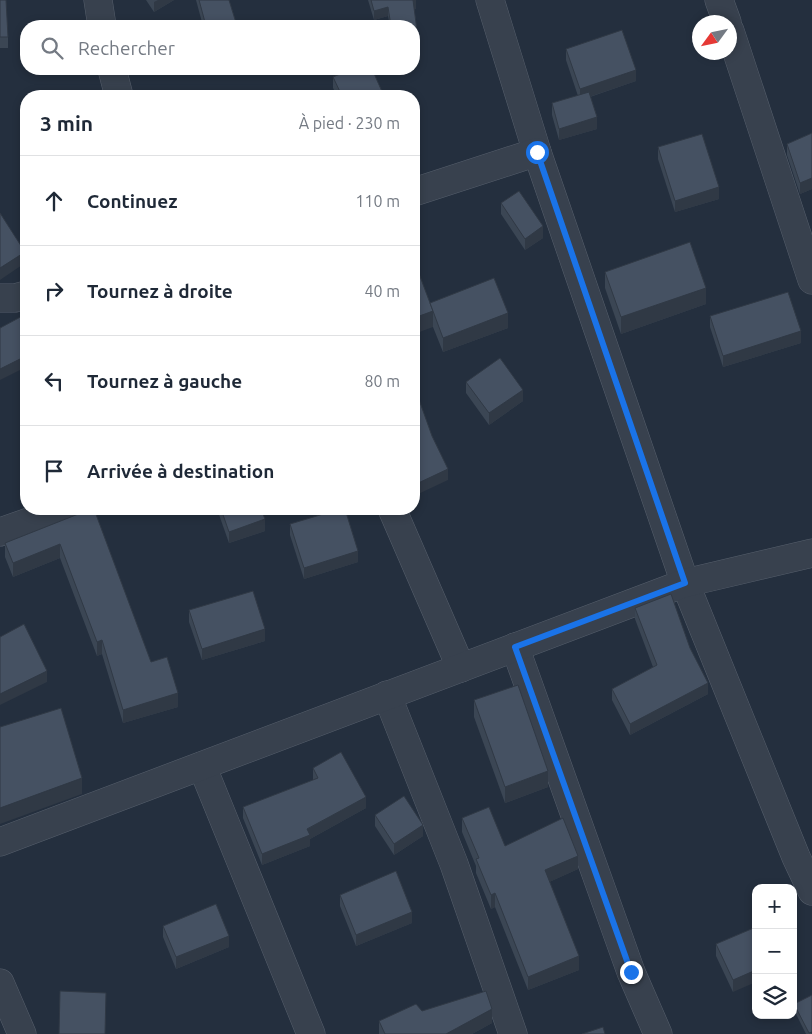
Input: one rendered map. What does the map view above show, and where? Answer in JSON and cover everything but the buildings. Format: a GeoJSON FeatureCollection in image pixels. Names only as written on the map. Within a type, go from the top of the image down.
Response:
{"type":"FeatureCollection","features":[{"type":"Feature","properties":{"kind":"street"},"geometry":{"type":"LineString","coordinates":[[98,0],[101,20]]}},
{"type":"Feature","properties":{"kind":"street"},"geometry":{"type":"LineString","coordinates":[[490,0],[537,152],[685,583],[796,857],[812,891]]}},
{"type":"Feature","properties":{"kind":"street"},"geometry":{"type":"LineString","coordinates":[[719,0],[724,15]]}},
{"type":"Feature","properties":{"kind":"street"},"geometry":{"type":"LineString","coordinates":[[737,52],[812,280]]}},
{"type":"Feature","properties":{"kind":"street"},"geometry":{"type":"LineString","coordinates":[[114,75],[117,90]]}},
{"type":"Feature","properties":{"kind":"street"},"geometry":{"type":"LineString","coordinates":[[420,190],[537,152]]}},
{"type":"Feature","properties":{"kind":"street"},"geometry":{"type":"LineString","coordinates":[[0,298],[20,297]]}},
{"type":"Feature","properties":{"kind":"street"},"geometry":{"type":"LineString","coordinates":[[0,532],[49,515]]}},
{"type":"Feature","properties":{"kind":"street"},"geometry":{"type":"LineString","coordinates":[[395,515],[461,668]]}},
{"type":"Feature","properties":{"kind":"street"},"geometry":{"type":"LineString","coordinates":[[0,842],[685,583],[812,553]]}},
{"type":"Feature","properties":{"kind":"street"},"geometry":{"type":"LineString","coordinates":[[515,647],[631,972],[658,1034]]}},
{"type":"Feature","properties":{"kind":"street"},"geometry":{"type":"LineString","coordinates":[[387,695],[454,864],[513,1034]]}},
{"type":"Feature","properties":{"kind":"street"},"geometry":{"type":"LineString","coordinates":[[202,766],[311,1034]]}},
{"type":"Feature","properties":{"kind":"street"},"geometry":{"type":"LineString","coordinates":[[0,983],[22,1034]]}},
{"type":"Feature","properties":{"kind":"route"},"geometry":{"type":"LineString","coordinates":[[537,152],[685,583],[515,647],[631,972]]}}]}
